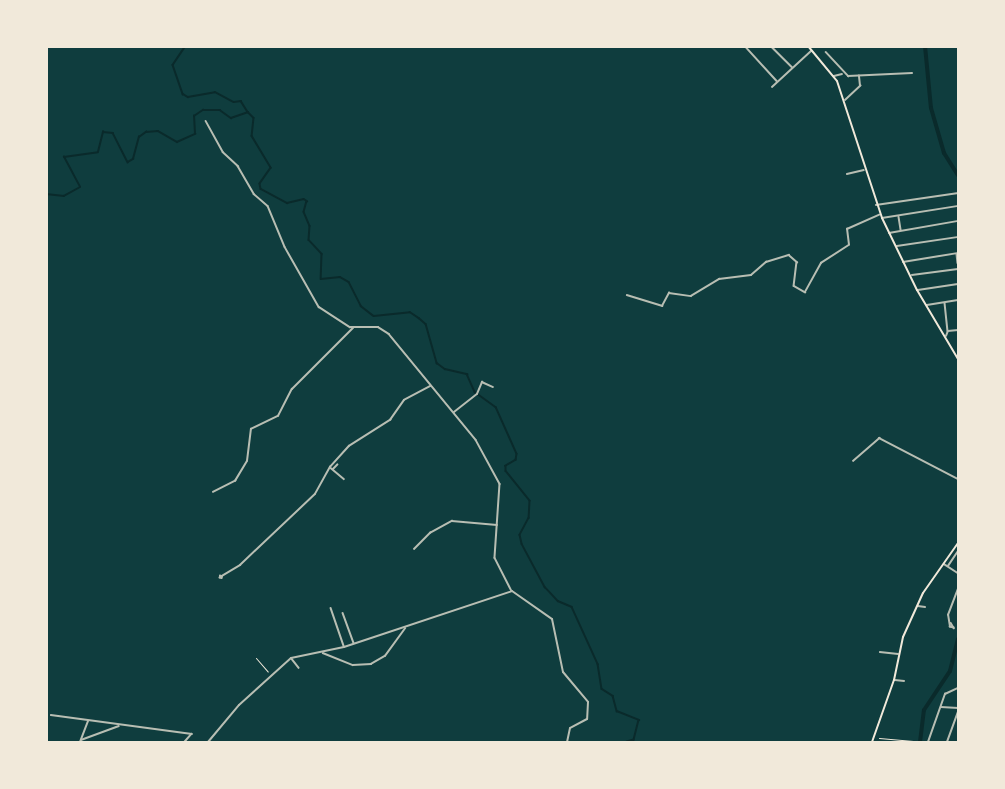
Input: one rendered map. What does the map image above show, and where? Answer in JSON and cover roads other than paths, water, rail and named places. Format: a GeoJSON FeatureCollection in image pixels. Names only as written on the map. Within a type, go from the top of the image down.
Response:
{"type":"FeatureCollection","features":[{"type":"Feature","properties":{"kind":"main road"},"geometry":{"type":"LineString","coordinates":[[808,46],[834,76],[876,205],[888,233],[917,290],[958,359]]}},
{"type":"Feature","properties":{"kind":"main road"},"geometry":{"type":"LineString","coordinates":[[872,742],[894,680],[898,654],[917,606],[958,543]]}},
{"type":"Feature","properties":{"kind":"street"},"geometry":{"type":"LineString","coordinates":[[745,46],[777,82]]}},
{"type":"Feature","properties":{"kind":"street"},"geometry":{"type":"LineString","coordinates":[[771,46],[792,68]]}},
{"type":"Feature","properties":{"kind":"street"},"geometry":{"type":"LineString","coordinates":[[772,87],[812,51]]}},
{"type":"Feature","properties":{"kind":"street"},"geometry":{"type":"LineString","coordinates":[[826,52],[843,74]]}},
{"type":"Feature","properties":{"kind":"street"},"geometry":{"type":"LineString","coordinates":[[834,76],[912,73]]}},
{"type":"Feature","properties":{"kind":"street"},"geometry":{"type":"LineString","coordinates":[[844,101],[860,86],[859,75]]}},
{"type":"Feature","properties":{"kind":"street"},"geometry":{"type":"LineString","coordinates":[[206,121],[251,191],[268,206],[283,243],[320,307],[353,327],[375,327],[387,332],[476,440],[499,482],[496,561],[513,591],[552,619],[563,672],[588,702],[587,719],[570,728],[567,742]]}},
{"type":"Feature","properties":{"kind":"street"},"geometry":{"type":"LineString","coordinates":[[847,174],[864,170]]}},
{"type":"Feature","properties":{"kind":"street"},"geometry":{"type":"LineString","coordinates":[[876,205],[957,192]]}},
{"type":"Feature","properties":{"kind":"street"},"geometry":{"type":"LineString","coordinates":[[627,295],[662,306],[669,293],[694,295],[718,279],[751,276],[766,262],[789,255],[797,262],[794,286],[805,292],[821,263],[849,245],[847,229],[881,217],[958,206]]}},
{"type":"Feature","properties":{"kind":"street"},"geometry":{"type":"LineString","coordinates":[[899,216],[902,230]]}},
{"type":"Feature","properties":{"kind":"street"},"geometry":{"type":"LineString","coordinates":[[888,233],[958,221]]}},
{"type":"Feature","properties":{"kind":"street"},"geometry":{"type":"LineString","coordinates":[[895,246],[958,237]]}},
{"type":"Feature","properties":{"kind":"street"},"geometry":{"type":"LineString","coordinates":[[902,262],[958,254],[958,263]]}},
{"type":"Feature","properties":{"kind":"street"},"geometry":{"type":"LineString","coordinates":[[909,275],[958,269]]}},
{"type":"Feature","properties":{"kind":"street"},"geometry":{"type":"LineString","coordinates":[[917,290],[958,284]]}},
{"type":"Feature","properties":{"kind":"street"},"geometry":{"type":"LineString","coordinates":[[926,305],[958,300]]}},
{"type":"Feature","properties":{"kind":"street"},"geometry":{"type":"LineString","coordinates":[[944,302],[948,331],[945,337]]}},
{"type":"Feature","properties":{"kind":"street"},"geometry":{"type":"LineString","coordinates":[[213,492],[235,481],[248,461],[251,429],[278,416],[292,390],[353,327]]}},
{"type":"Feature","properties":{"kind":"street"},"geometry":{"type":"LineString","coordinates":[[941,331],[958,330]]}},
{"type":"Feature","properties":{"kind":"street"},"geometry":{"type":"LineString","coordinates":[[453,412],[477,394],[482,382],[493,387]]}},
{"type":"Feature","properties":{"kind":"street"},"geometry":{"type":"LineString","coordinates":[[222,576],[240,565],[309,500],[330,467],[353,443],[390,420],[404,400],[431,385]]}},
{"type":"Feature","properties":{"kind":"street"},"geometry":{"type":"LineString","coordinates":[[853,461],[879,438],[958,479]]}},
{"type":"Feature","properties":{"kind":"street"},"geometry":{"type":"LineString","coordinates":[[333,470],[337,465]]}},
{"type":"Feature","properties":{"kind":"street"},"geometry":{"type":"LineString","coordinates":[[330,467],[344,479]]}},
{"type":"Feature","properties":{"kind":"street"},"geometry":{"type":"LineString","coordinates":[[414,549],[436,529],[452,521],[498,525]]}},
{"type":"Feature","properties":{"kind":"street"},"geometry":{"type":"LineString","coordinates":[[948,566],[958,551]]}},
{"type":"Feature","properties":{"kind":"street"},"geometry":{"type":"LineString","coordinates":[[944,563],[958,573]]}},
{"type":"Feature","properties":{"kind":"street"},"geometry":{"type":"LineString","coordinates":[[951,623],[948,615],[958,589]]}},
{"type":"Feature","properties":{"kind":"street"},"geometry":{"type":"LineString","coordinates":[[208,742],[270,676],[291,658],[323,653],[354,644],[513,591]]}},
{"type":"Feature","properties":{"kind":"street"},"geometry":{"type":"LineString","coordinates":[[917,606],[925,607]]}},
{"type":"Feature","properties":{"kind":"street"},"geometry":{"type":"LineString","coordinates":[[331,608],[344,647]]}},
{"type":"Feature","properties":{"kind":"street"},"geometry":{"type":"LineString","coordinates":[[343,613],[354,644]]}},
{"type":"Feature","properties":{"kind":"street"},"geometry":{"type":"LineString","coordinates":[[323,653],[353,665],[374,663],[393,646],[406,626]]}},
{"type":"Feature","properties":{"kind":"street"},"geometry":{"type":"LineString","coordinates":[[880,652],[898,654]]}},
{"type":"Feature","properties":{"kind":"street"},"geometry":{"type":"LineString","coordinates":[[291,658],[299,668]]}},
{"type":"Feature","properties":{"kind":"street"},"geometry":{"type":"LineString","coordinates":[[894,680],[904,681]]}},
{"type":"Feature","properties":{"kind":"street"},"geometry":{"type":"LineString","coordinates":[[928,742],[945,693],[958,688]]}},
{"type":"Feature","properties":{"kind":"street"},"geometry":{"type":"LineString","coordinates":[[940,707],[958,708]]}},
{"type":"Feature","properties":{"kind":"street"},"geometry":{"type":"LineString","coordinates":[[947,742],[958,712]]}},
{"type":"Feature","properties":{"kind":"street"},"geometry":{"type":"LineString","coordinates":[[51,715],[191,733],[191,737],[185,742]]}},
{"type":"Feature","properties":{"kind":"street"},"geometry":{"type":"LineString","coordinates":[[80,742],[88,720]]}},
{"type":"Feature","properties":{"kind":"street"},"geometry":{"type":"LineString","coordinates":[[80,742],[124,725]]}},
{"type":"Feature","properties":{"kind":"waterway"},"geometry":{"type":"LineString","coordinates":[[186,46],[173,65],[183,94],[188,97],[215,92],[234,102],[241,101],[248,112]]}},
{"type":"Feature","properties":{"kind":"waterway"},"geometry":{"type":"LineString","coordinates":[[925,46],[931,108],[944,153],[958,175]]}},
{"type":"Feature","properties":{"kind":"waterway"},"geometry":{"type":"LineString","coordinates":[[46,194],[64,196],[80,187],[64,157],[98,152],[103,132],[113,133],[128,162],[133,159],[139,137],[146,132],[158,131],[177,142],[195,134],[194,116],[203,110],[220,110],[231,118],[248,112],[254,118],[252,136],[271,168],[260,184],[261,189],[287,203],[304,199],[307,201],[304,212],[310,226],[309,240],[322,254],[321,279],[340,277],[349,282],[361,306],[374,316],[410,312],[419,318],[426,324],[437,363],[445,369],[467,374],[475,392],[496,407],[517,454],[516,460],[506,466],[506,471],[530,501],[529,518],[520,535],[522,544],[545,587],[558,601],[572,607],[598,664],[602,689],[613,696],[617,711],[639,720],[634,740],[627,742]]}},
{"type":"Feature","properties":{"kind":"waterway"},"geometry":{"type":"LineString","coordinates":[[920,742],[924,710],[950,671],[958,639]]}}]}
